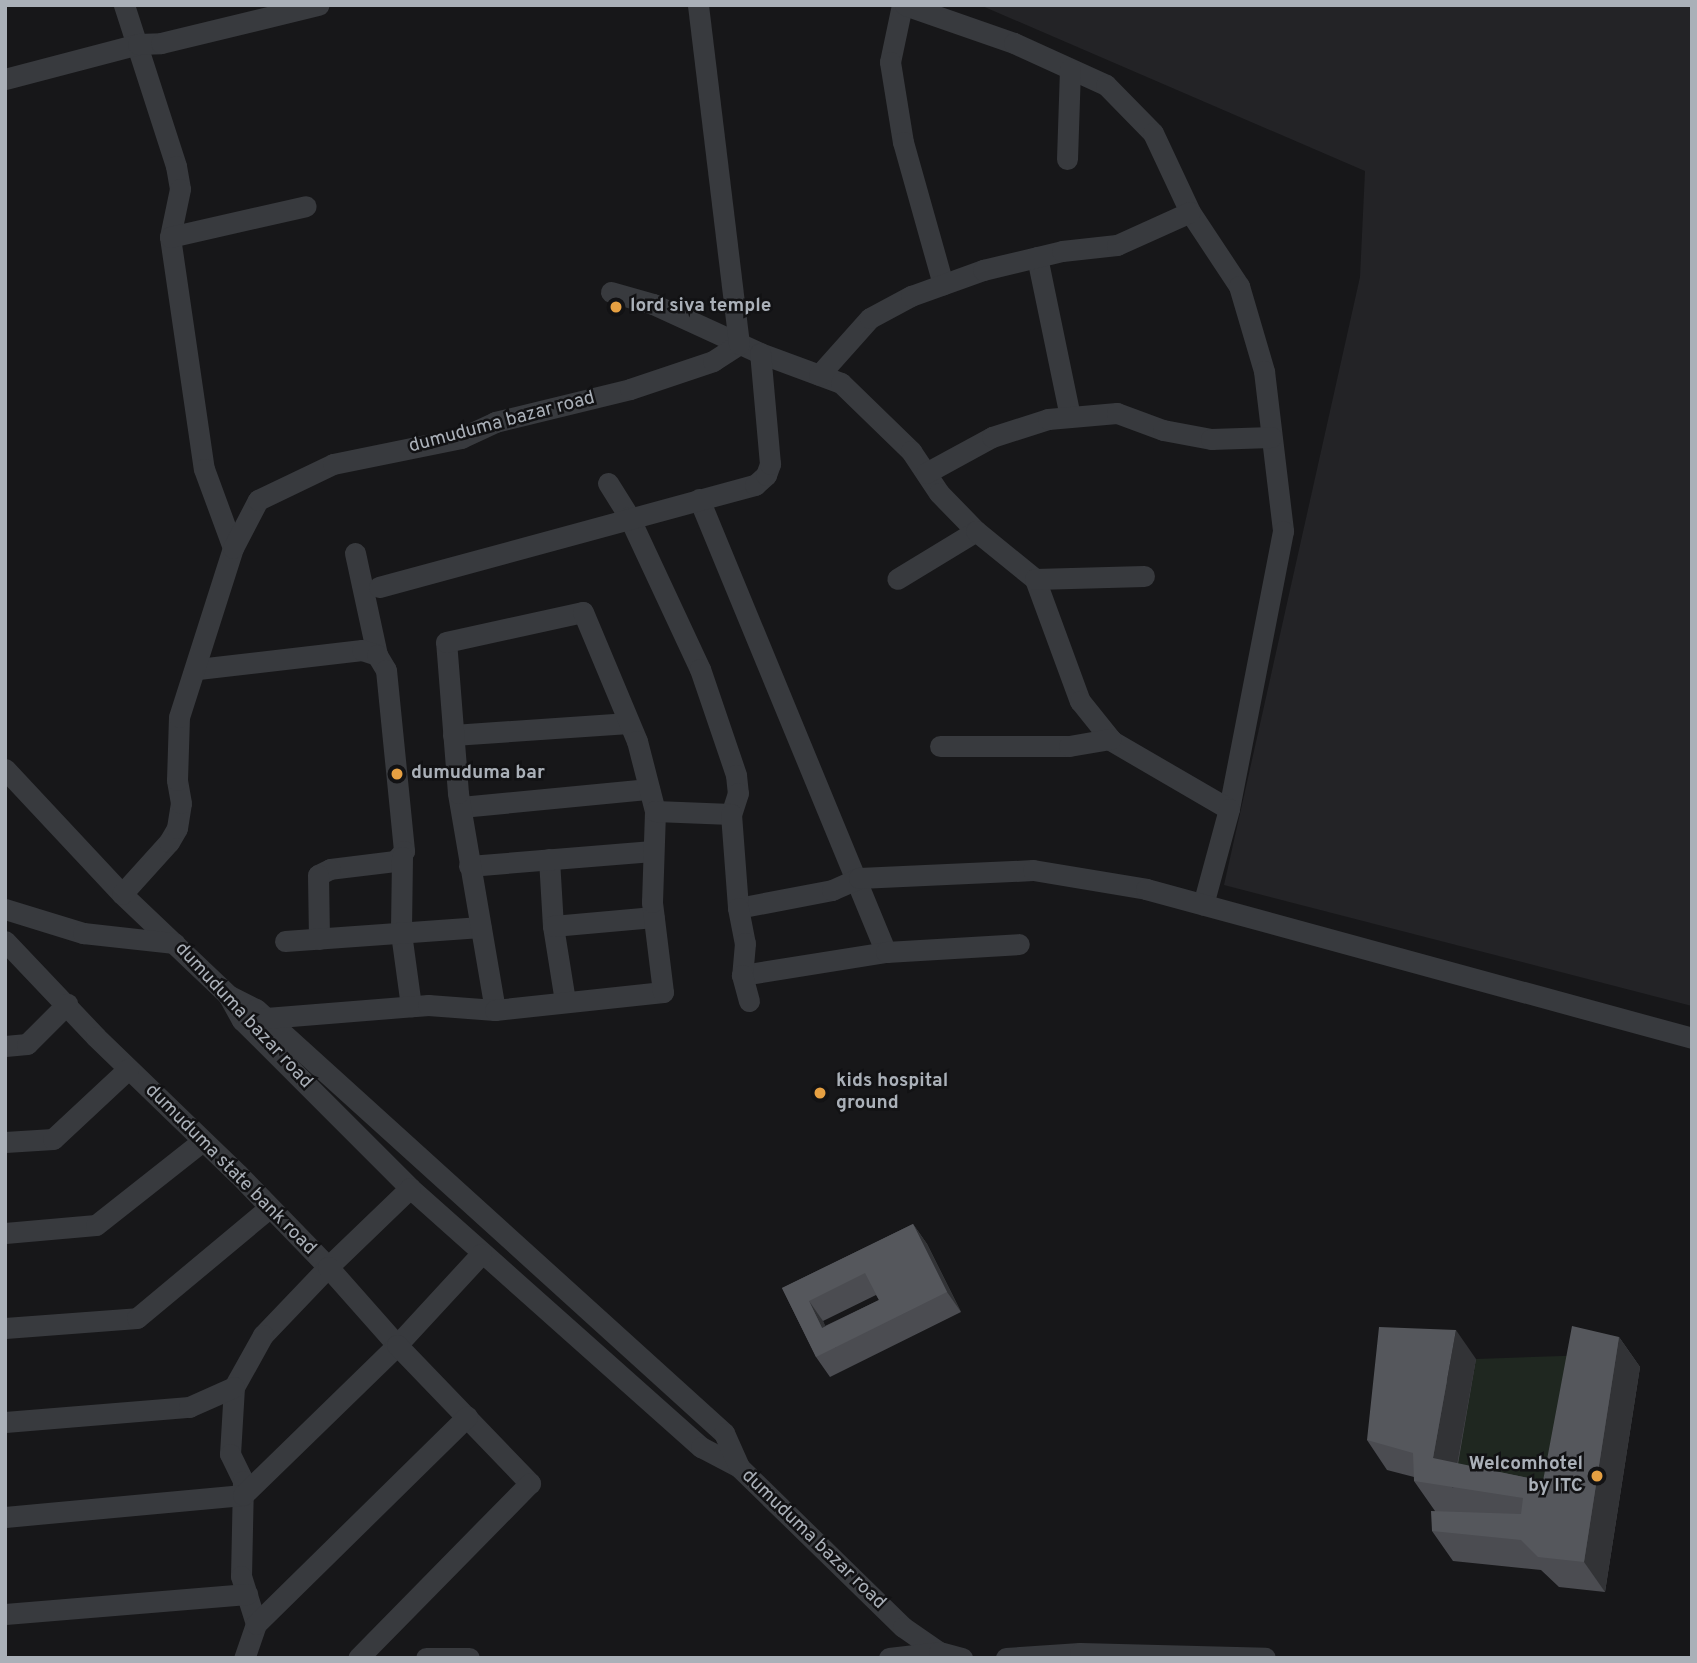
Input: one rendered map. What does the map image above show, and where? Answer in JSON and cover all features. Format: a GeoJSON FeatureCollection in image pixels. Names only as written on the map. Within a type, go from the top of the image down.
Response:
{"type":"FeatureCollection","features":[{"type":"Feature","properties":{"kind":"street"},"geometry":{"type":"LineString","coordinates":[[124,5],[180,189],[170,237],[204,469],[233,548]]}},
{"type":"Feature","properties":{"kind":"street"},"geometry":{"type":"LineString","coordinates":[[5,79],[138,44],[162,43],[318,5]]}},
{"type":"Feature","properties":{"kind":"street"},"geometry":{"type":"LineString","coordinates":[[698,5],[739,344]]}},
{"type":"Feature","properties":{"kind":"street"},"geometry":{"type":"LineString","coordinates":[[943,284],[903,142],[890,62],[903,5],[1014,43],[1106,85],[1153,133],[1190,212],[1239,286],[1264,371],[1283,531],[1229,809],[1203,905]]}},
{"type":"Feature","properties":{"kind":"street"},"geometry":{"type":"LineString","coordinates":[[1067,159],[1070,69]]}},
{"type":"Feature","properties":{"kind":"street"},"geometry":{"type":"LineString","coordinates":[[170,237],[306,206]]}},
{"type":"Feature","properties":{"kind":"street"},"geometry":{"type":"LineString","coordinates":[[819,375],[870,318],[943,284],[1037,257],[1117,245],[1190,212]]}},
{"type":"Feature","properties":{"kind":"street"},"geometry":{"type":"LineString","coordinates":[[1037,257],[1070,417]]}},
{"type":"Feature","properties":{"kind":"street"},"geometry":{"type":"LineString","coordinates":[[611,292],[653,304],[760,353],[841,383],[911,451],[926,473],[976,531],[1035,579],[1080,701],[1110,739],[1229,809]]}},
{"type":"Feature","properties":{"kind":"street","name":"dumuduma bazar road"},"geometry":{"type":"LineString","coordinates":[[739,344],[713,362],[630,389],[495,422],[461,438],[333,464],[258,500],[233,548],[198,669],[180,717],[177,780],[181,803],[177,828],[169,842],[122,894],[228,995],[242,1020],[410,1188],[481,1254],[701,1447],[739,1467],[903,1628],[939,1651]]}},
{"type":"Feature","properties":{"kind":"street"},"geometry":{"type":"LineString","coordinates":[[379,587],[629,517],[755,485],[766,475],[770,464],[760,353]]}},
{"type":"Feature","properties":{"kind":"street"},"geometry":{"type":"LineString","coordinates":[[926,473],[992,437],[1048,419],[1117,412],[1163,430],[1211,439],[1270,438]]}},
{"type":"Feature","properties":{"kind":"street"},"geometry":{"type":"LineString","coordinates":[[608,482],[629,517],[700,669],[728,751],[738,793],[731,814],[738,908],[745,943],[743,975],[749,1001]]}},
{"type":"Feature","properties":{"kind":"street"},"geometry":{"type":"LineString","coordinates":[[699,499],[859,878],[886,953]]}},
{"type":"Feature","properties":{"kind":"street"},"geometry":{"type":"LineString","coordinates":[[897,579],[976,531]]}},
{"type":"Feature","properties":{"kind":"street"},"geometry":{"type":"LineString","coordinates":[[355,553],[377,655],[386,670],[402,857],[401,933],[411,1006]]}},
{"type":"Feature","properties":{"kind":"street"},"geometry":{"type":"LineString","coordinates":[[1035,579],[1144,576]]}},
{"type":"Feature","properties":{"kind":"street"},"geometry":{"type":"LineString","coordinates":[[266,1018],[411,1006],[495,1010],[663,992],[654,917],[652,851],[655,811],[629,723],[583,612],[446,642],[461,807],[495,1010]]}},
{"type":"Feature","properties":{"kind":"street"},"geometry":{"type":"LineString","coordinates":[[198,669],[362,650],[377,655]]}},
{"type":"Feature","properties":{"kind":"street"},"geometry":{"type":"LineString","coordinates":[[453,735],[629,723]]}},
{"type":"Feature","properties":{"kind":"street"},"geometry":{"type":"LineString","coordinates":[[940,746],[1069,746],[1110,739]]}},
{"type":"Feature","properties":{"kind":"street"},"geometry":{"type":"LineString","coordinates":[[5,769],[122,894]]}},
{"type":"Feature","properties":{"kind":"street"},"geometry":{"type":"LineString","coordinates":[[461,807],[649,789]]}},
{"type":"Feature","properties":{"kind":"street"},"geometry":{"type":"LineString","coordinates":[[655,811],[731,814]]}},
{"type":"Feature","properties":{"kind":"street"},"geometry":{"type":"LineString","coordinates":[[470,866],[652,851]]}},
{"type":"Feature","properties":{"kind":"street"},"geometry":{"type":"LineString","coordinates":[[319,939],[318,875],[330,869],[402,857]]}},
{"type":"Feature","properties":{"kind":"street"},"geometry":{"type":"LineString","coordinates":[[549,859],[553,926],[565,1001]]}},
{"type":"Feature","properties":{"kind":"street"},"geometry":{"type":"LineString","coordinates":[[738,908],[832,890],[859,878],[1033,870],[1146,889],[1692,1038]]}},
{"type":"Feature","properties":{"kind":"street"},"geometry":{"type":"LineString","coordinates":[[5,909],[83,933],[174,943]]}},
{"type":"Feature","properties":{"kind":"street"},"geometry":{"type":"LineString","coordinates":[[553,926],[654,917]]}},
{"type":"Feature","properties":{"kind":"street"},"geometry":{"type":"LineString","coordinates":[[285,941],[480,927]]}},
{"type":"Feature","properties":{"kind":"street","name":"dumuduma state bank road"},"geometry":{"type":"LineString","coordinates":[[5,941],[128,1069],[201,1142],[239,1174],[328,1267],[263,1335],[234,1387],[230,1454],[243,1481],[245,1536],[241,1576],[256,1624]]}},
{"type":"Feature","properties":{"kind":"street"},"geometry":{"type":"LineString","coordinates":[[743,975],[886,953],[1019,944]]}},
{"type":"Feature","properties":{"kind":"street"},"geometry":{"type":"LineString","coordinates":[[228,995],[266,1018],[724,1433],[739,1467]]}},
{"type":"Feature","properties":{"kind":"street"},"geometry":{"type":"LineString","coordinates":[[5,1046],[27,1044],[67,1004]]}},
{"type":"Feature","properties":{"kind":"street"},"geometry":{"type":"LineString","coordinates":[[5,1142],[53,1139],[128,1069]]}},
{"type":"Feature","properties":{"kind":"street"},"geometry":{"type":"LineString","coordinates":[[5,1233],[96,1225],[201,1142]]}},
{"type":"Feature","properties":{"kind":"street"},"geometry":{"type":"LineString","coordinates":[[358,1658],[373,1638],[530,1483],[397,1345],[328,1267],[410,1188]]}},
{"type":"Feature","properties":{"kind":"street"},"geometry":{"type":"LineString","coordinates":[[5,1328],[137,1318],[269,1208]]}},
{"type":"Feature","properties":{"kind":"street"},"geometry":{"type":"LineString","coordinates":[[5,1517],[243,1494],[397,1345],[481,1254]]}},
{"type":"Feature","properties":{"kind":"street"},"geometry":{"type":"LineString","coordinates":[[5,1422],[189,1407],[234,1387]]}},
{"type":"Feature","properties":{"kind":"street"},"geometry":{"type":"LineString","coordinates":[[244,1658],[256,1624],[467,1417]]}},
{"type":"Feature","properties":{"kind":"street"},"geometry":{"type":"LineString","coordinates":[[5,1614],[247,1594]]}},
{"type":"Feature","properties":{"kind":"street"},"geometry":{"type":"LineString","coordinates":[[889,1658],[939,1651],[962,1658]]}},
{"type":"Feature","properties":{"kind":"street"},"geometry":{"type":"LineString","coordinates":[[1006,1658],[1080,1653],[1265,1658]]}},
{"type":"Feature","properties":{"kind":"street"},"geometry":{"type":"LineString","coordinates":[[426,1658],[469,1658]]}},
{"type":"Feature","properties":{"kind":"shaded area"},"geometry":{"type":"Polygon","coordinates":[[[980,5],[1692,5],[1692,1006],[1224,885],[1360,277],[1365,171],[980,5]]]}},
{"type":"Feature","properties":{"kind":"shaded area"},"geometry":{"type":"Polygon","coordinates":[[[1593,1355],[1564,1511],[1453,1488],[1476,1359],[1593,1355]]]}},
{"type":"Feature","properties":{"kind":"building"},"geometry":{"type":"Polygon","coordinates":[[[913,1224],[947,1292],[816,1357],[782,1288],[913,1224]],[[865,1273],[809,1301],[822,1328],[879,1300],[865,1273]]]}},
{"type":"Feature","properties":{"kind":"building"},"geometry":{"type":"Polygon","coordinates":[[[1572,1326],[1619,1337],[1584,1562],[1538,1557],[1521,1540],[1432,1531],[1431,1511],[1521,1514],[1523,1498],[1414,1481],[1413,1453],[1367,1440],[1379,1327],[1456,1330],[1433,1458],[1543,1481],[1572,1326]]]}},
{"type":"Feature","properties":{"kind":"place","name":"lord siva temple"},"geometry":{"type":"Point","coordinates":[616,307]}},
{"type":"Feature","properties":{"kind":"place","name":"dumuduma bar"},"geometry":{"type":"Point","coordinates":[397,774]}},
{"type":"Feature","properties":{"kind":"place","name":"kids hospital ground"},"geometry":{"type":"Point","coordinates":[820,1093]}},
{"type":"Feature","properties":{"kind":"place","name":"Welcomhotel by ITC"},"geometry":{"type":"Point","coordinates":[1597,1476]}}]}
